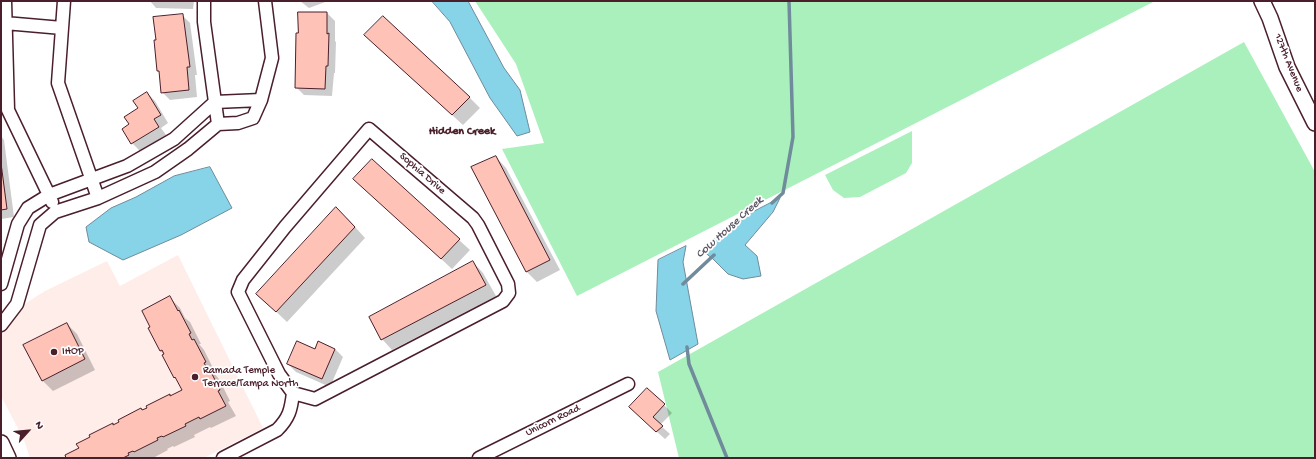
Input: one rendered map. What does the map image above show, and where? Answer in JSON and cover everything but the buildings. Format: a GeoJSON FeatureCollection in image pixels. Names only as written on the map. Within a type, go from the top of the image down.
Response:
{"type":"FeatureCollection","features":[{"type":"Feature","properties":{"kind":"street"},"geometry":{"type":"LineString","coordinates":[[5,1],[8,110],[50,195],[55,212]]}},
{"type":"Feature","properties":{"kind":"street"},"geometry":{"type":"LineString","coordinates":[[64,1],[58,83],[98,198]]}},
{"type":"Feature","properties":{"kind":"street"},"geometry":{"type":"LineString","coordinates":[[204,1],[204,22],[218,124]]}},
{"type":"Feature","properties":{"kind":"street"},"geometry":{"type":"LineString","coordinates":[[1,325],[17,304],[40,225],[55,212],[98,198],[156,172],[218,124],[238,123],[253,118],[261,100],[272,58],[265,1]]}},
{"type":"Feature","properties":{"kind":"street","name":"127th Avenue"},"geometry":{"type":"LineString","coordinates":[[1262,1],[1270,18],[1288,67],[1315,123]]}},
{"type":"Feature","properties":{"kind":"street"},"geometry":{"type":"LineString","coordinates":[[5,23],[62,28]]}},
{"type":"Feature","properties":{"kind":"street"},"geometry":{"type":"LineString","coordinates":[[1,284],[18,224],[28,208],[50,195],[127,166],[174,138],[215,102],[261,100]]}},
{"type":"Feature","properties":{"kind":"street","name":"Sophia Drive"},"geometry":{"type":"LineString","coordinates":[[369,129],[473,218],[508,284],[509,293],[503,301],[314,398],[293,393],[279,374],[238,292],[243,280],[285,227],[369,129]]}},
{"type":"Feature","properties":{"kind":"street"},"geometry":{"type":"LineString","coordinates":[[174,138],[183,152]]}},
{"type":"Feature","properties":{"kind":"street","name":"Unicorn Road"},"geometry":{"type":"LineString","coordinates":[[479,458],[628,384]]}},
{"type":"Feature","properties":{"kind":"street"},"geometry":{"type":"LineString","coordinates":[[224,458],[277,430],[284,424],[290,414],[293,393]]}},
{"type":"Feature","properties":{"kind":"street"},"geometry":{"type":"LineString","coordinates":[[1,442],[8,458]]}},
{"type":"Feature","properties":{"kind":"shaded area"},"geometry":{"type":"Polygon","coordinates":[[[178,255],[263,428],[204,458],[30,458],[24,440],[1,396],[1,319],[45,291],[107,261],[120,286],[178,255]]]}},
{"type":"Feature","properties":{"kind":"green space"},"geometry":{"type":"Polygon","coordinates":[[[475,1],[1155,1],[577,296],[502,149],[544,143],[516,64],[475,1]]]}},
{"type":"Feature","properties":{"kind":"green space"},"geometry":{"type":"Polygon","coordinates":[[[1244,42],[1315,172],[1315,458],[679,458],[658,372],[1244,42]]]}},
{"type":"Feature","properties":{"kind":"green space"},"geometry":{"type":"Polygon","coordinates":[[[912,131],[912,163],[906,173],[860,197],[844,198],[833,190],[825,175],[912,131]]]}},
{"type":"Feature","properties":{"kind":"water"},"geometry":{"type":"Polygon","coordinates":[[[432,1],[468,1],[504,68],[520,90],[530,132],[517,136],[490,98],[450,22],[432,1]]]}},
{"type":"Feature","properties":{"kind":"water"},"geometry":{"type":"Polygon","coordinates":[[[210,167],[232,208],[181,235],[123,260],[89,242],[86,227],[111,208],[136,197],[174,176],[210,167]]]}},
{"type":"Feature","properties":{"kind":"water"},"geometry":{"type":"Polygon","coordinates":[[[780,198],[773,212],[745,245],[757,256],[761,276],[743,279],[728,274],[703,251],[713,240],[739,219],[780,198]]]}},
{"type":"Feature","properties":{"kind":"water"},"geometry":{"type":"Polygon","coordinates":[[[686,246],[683,262],[698,344],[670,360],[656,311],[658,260],[686,246]]]}},
{"type":"Feature","properties":{"kind":"waterway","name":"Cow House Creek"},"geometry":{"type":"LineString","coordinates":[[772,203],[783,193],[793,137],[789,1]]}},
{"type":"Feature","properties":{"kind":"waterway","name":"Cow House Creek"},"geometry":{"type":"LineString","coordinates":[[683,284],[714,255]]}},
{"type":"Feature","properties":{"kind":"waterway","name":"Cow House Creek"},"geometry":{"type":"LineString","coordinates":[[687,347],[689,364],[727,458]]}},
{"type":"Feature","properties":{"kind":"place","name":"IHOP"},"geometry":{"type":"Point","coordinates":[54,352]}},
{"type":"Feature","properties":{"kind":"place","name":"Ramada Temple Terrace/Tampa North"},"geometry":{"type":"Point","coordinates":[195,377]}},
{"type":"Feature","properties":{"kind":"district","name":"Hidden Creek"},"geometry":{"type":"Point","coordinates":[462,132]}}]}
